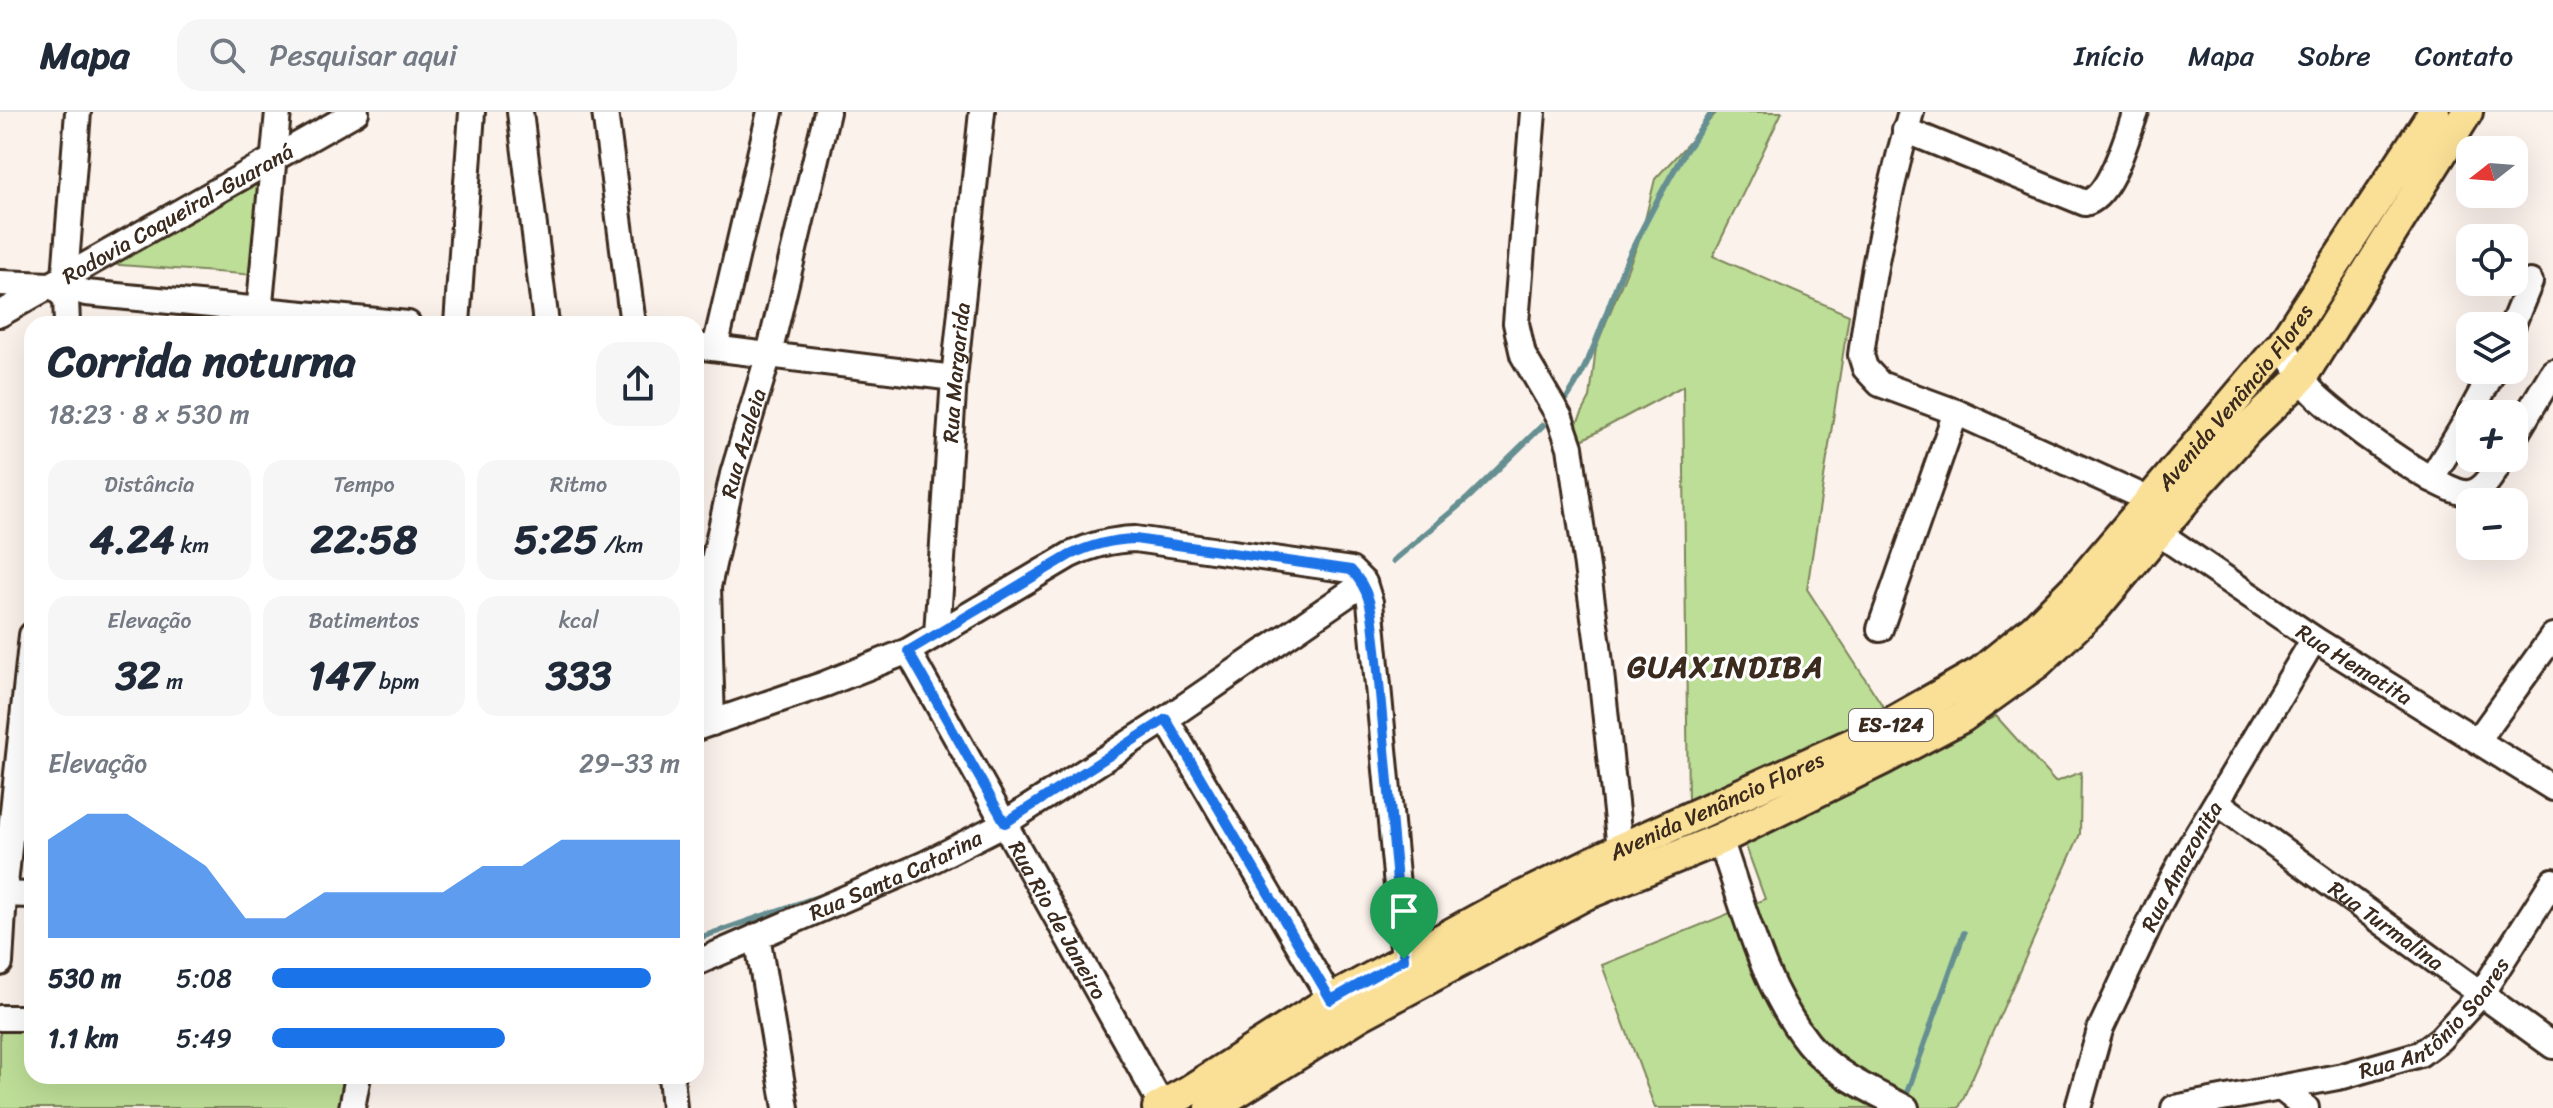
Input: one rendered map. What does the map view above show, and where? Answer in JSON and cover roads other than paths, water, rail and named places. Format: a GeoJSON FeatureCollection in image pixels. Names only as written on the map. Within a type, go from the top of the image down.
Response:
{"type":"FeatureCollection","features":[{"type":"Feature","properties":{"kind":"main road","name":"Avenida Venâncio Flores"},"geometry":{"type":"LineString","coordinates":[[1160,1107],[1331,1000],[1497,909],[1620,849],[1863,739],[1981,672],[2062,602],[2283,343],[2434,112]]}},
{"type":"Feature","properties":{"kind":"main road","name":"Avenida Venâncio Flores"},"geometry":{"type":"LineString","coordinates":[[1211,1108],[1360,1015],[1586,894],[1720,839],[1962,717],[2049,652],[2094,609],[2248,429],[2301,378],[2467,112]]}},
{"type":"Feature","properties":{"kind":"street"},"geometry":{"type":"LineString","coordinates":[[67,316],[66,298],[58,281],[78,112]]}},
{"type":"Feature","properties":{"kind":"street"},"geometry":{"type":"LineString","coordinates":[[0,283],[58,281],[86,293],[258,316],[278,112]]}},
{"type":"Feature","properties":{"kind":"street","name":"Rodovia Coqueiral-Guaraná"},"geometry":{"type":"LineString","coordinates":[[0,314],[356,112]]}},
{"type":"Feature","properties":{"kind":"street"},"geometry":{"type":"LineString","coordinates":[[458,316],[472,112]]}},
{"type":"Feature","properties":{"kind":"street"},"geometry":{"type":"LineString","coordinates":[[520,112],[545,316]]}},
{"type":"Feature","properties":{"kind":"street"},"geometry":{"type":"LineString","coordinates":[[605,112],[632,316]]}},
{"type":"Feature","properties":{"kind":"street"},"geometry":{"type":"LineString","coordinates":[[770,112],[705,347],[954,378]]}},
{"type":"Feature","properties":{"kind":"street","name":"Rua Azaleia"},"geometry":{"type":"LineString","coordinates":[[704,726],[708,587],[733,474],[769,354],[827,112]]}},
{"type":"Feature","properties":{"kind":"street","name":"Rua Margarida"},"geometry":{"type":"LineString","coordinates":[[937,634],[954,378],[982,112]]}},
{"type":"Feature","properties":{"kind":"street"},"geometry":{"type":"LineString","coordinates":[[1533,112],[1516,323],[1523,355],[1560,418],[1571,455],[1598,645],[1620,849]]}},
{"type":"Feature","properties":{"kind":"street"},"geometry":{"type":"LineString","coordinates":[[2136,112],[2107,186],[2097,198],[2085,203],[1908,121],[1872,274],[1861,355],[1865,368],[1880,384],[1956,412],[2150,500]]}},
{"type":"Feature","properties":{"kind":"street"},"geometry":{"type":"LineString","coordinates":[[2518,312],[2530,282]]}},
{"type":"Feature","properties":{"kind":"street"},"geometry":{"type":"LineString","coordinates":[[2283,343],[2301,378],[2328,406],[2366,436],[2431,479],[2459,493],[2471,493],[2493,472]]}},
{"type":"Feature","properties":{"kind":"street"},"geometry":{"type":"LineString","coordinates":[[2528,415],[2551,378]]}},
{"type":"Feature","properties":{"kind":"street"},"geometry":{"type":"LineString","coordinates":[[1880,629],[1956,412]]}},
{"type":"Feature","properties":{"kind":"street"},"geometry":{"type":"LineString","coordinates":[[2431,479],[2456,437]]}},
{"type":"Feature","properties":{"kind":"street","name":"Rua Hematita"},"geometry":{"type":"LineString","coordinates":[[2160,534],[2314,639],[2553,788]]}},
{"type":"Feature","properties":{"kind":"street"},"geometry":{"type":"LineString","coordinates":[[704,726],[908,651],[1070,555],[1094,544],[1135,539],[1351,570],[1364,583],[1370,602],[1404,959]]}},
{"type":"Feature","properties":{"kind":"street","name":"Rua Santa Catarina"},"geometry":{"type":"LineString","coordinates":[[704,959],[925,864],[1005,823],[1166,719],[1364,583]]}},
{"type":"Feature","properties":{"kind":"street"},"geometry":{"type":"LineString","coordinates":[[2478,740],[2553,636]]}},
{"type":"Feature","properties":{"kind":"street","name":"Rua Amazonita"},"geometry":{"type":"LineString","coordinates":[[2078,1108],[2100,1030],[2130,962],[2186,853],[2314,639]]}},
{"type":"Feature","properties":{"kind":"street","name":"Rua Rio de Janeiro"},"geometry":{"type":"LineString","coordinates":[[908,651],[1160,1107]]}},
{"type":"Feature","properties":{"kind":"street"},"geometry":{"type":"LineString","coordinates":[[0,963],[2,894],[24,704]]}},
{"type":"Feature","properties":{"kind":"street"},"geometry":{"type":"LineString","coordinates":[[1166,719],[1331,1000]]}},
{"type":"Feature","properties":{"kind":"street","name":"Rua Turmalina"},"geometry":{"type":"LineString","coordinates":[[2218,803],[2553,1046]]}},
{"type":"Feature","properties":{"kind":"street"},"geometry":{"type":"LineString","coordinates":[[1720,839],[1761,955],[1785,1010],[1809,1045],[1838,1071],[1906,1108]]}},
{"type":"Feature","properties":{"kind":"street","name":"Rua Antônio Soares"},"geometry":{"type":"LineString","coordinates":[[2174,1108],[2282,1089],[2420,1054],[2440,1039],[2481,994],[2553,881]]}},
{"type":"Feature","properties":{"kind":"street"},"geometry":{"type":"LineString","coordinates":[[2,894],[24,895]]}},
{"type":"Feature","properties":{"kind":"street"},"geometry":{"type":"LineString","coordinates":[[757,936],[786,1108]]}},
{"type":"Feature","properties":{"kind":"street"},"geometry":{"type":"LineString","coordinates":[[0,1018],[24,1018]]}},
{"type":"Feature","properties":{"kind":"street"},"geometry":{"type":"LineString","coordinates":[[352,1108],[356,1084]]}},
{"type":"Feature","properties":{"kind":"street"},"geometry":{"type":"LineString","coordinates":[[672,1084],[674,1108]]}},
{"type":"Feature","properties":{"kind":"street"},"geometry":{"type":"LineString","coordinates":[[2282,1089],[2306,1108]]}},
{"type":"Feature","properties":{"kind":"waterway"},"geometry":{"type":"LineString","coordinates":[[1561,406],[1582,374],[1624,267],[1645,224],[1684,153],[1712,112]]}},
{"type":"Feature","properties":{"kind":"waterway"},"geometry":{"type":"LineString","coordinates":[[1393,561],[1468,498],[1543,425]]}},
{"type":"Feature","properties":{"kind":"waterway"},"geometry":{"type":"LineString","coordinates":[[704,936],[829,893]]}},
{"type":"Feature","properties":{"kind":"waterway"},"geometry":{"type":"LineString","coordinates":[[1908,1090],[1964,933]]}},
{"type":"Feature","properties":{"kind":"district","name":"GUAXINDIBA"},"geometry":{"type":"Point","coordinates":[1726,667]}}]}
